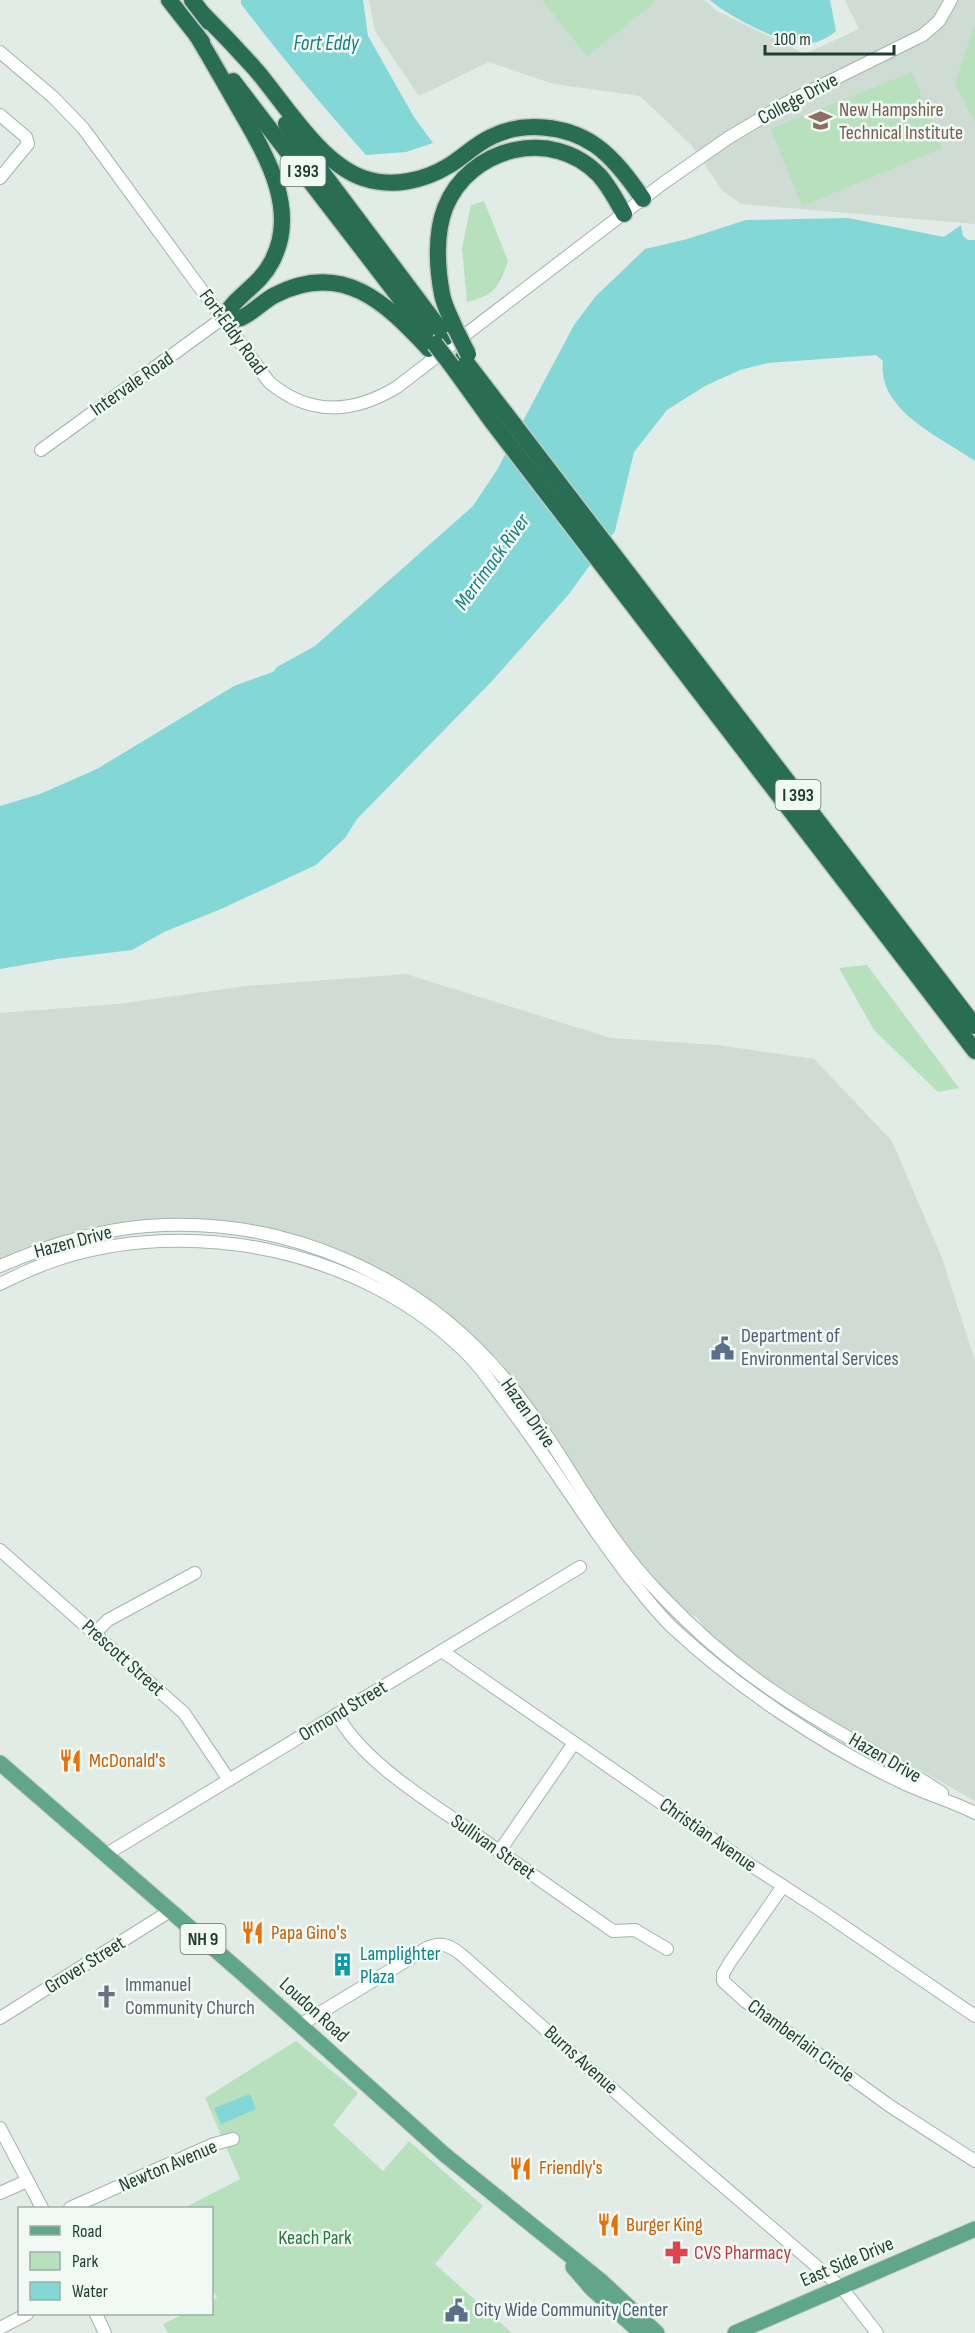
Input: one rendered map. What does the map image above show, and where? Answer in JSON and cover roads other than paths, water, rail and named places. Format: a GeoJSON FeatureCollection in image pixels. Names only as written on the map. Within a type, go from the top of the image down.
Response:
{"type":"FeatureCollection","features":[{"type":"Feature","properties":{"kind":"highway","name":"I 393"},"geometry":{"type":"LineString","coordinates":[[169,0],[441,340]]}},
{"type":"Feature","properties":{"kind":"highway","name":"I 393"},"geometry":{"type":"LineString","coordinates":[[192,0],[457,362],[493,423],[623,579],[975,1026]]}},
{"type":"Feature","properties":{"kind":"highway"},"geometry":{"type":"LineString","coordinates":[[203,14],[254,68],[330,158],[345,170],[363,178],[383,183],[413,181],[432,175],[490,137],[509,130],[544,128],[579,136],[596,146],[610,159],[643,199]]}},
{"type":"Feature","properties":{"kind":"highway"},"geometry":{"type":"LineString","coordinates":[[196,34],[262,148],[273,172],[281,208],[282,232],[270,264],[258,281],[230,304],[223,318],[240,318],[275,295],[298,285],[322,282],[344,285],[367,294],[441,340],[442,296],[438,249],[439,229],[444,209],[453,191],[465,175],[498,154],[518,148],[537,147],[557,150],[576,158],[600,176],[624,214]]}},
{"type":"Feature","properties":{"kind":"highway","name":"I 393"},"geometry":{"type":"LineString","coordinates":[[457,362],[503,410],[623,579],[975,1051]]}},
{"type":"Feature","properties":{"kind":"main road","name":"Loudon Road"},"geometry":{"type":"LineString","coordinates":[[0,1763],[445,2154],[600,2280],[657,2333]]}},
{"type":"Feature","properties":{"kind":"main road","name":"East Side Drive"},"geometry":{"type":"LineString","coordinates":[[735,2333],[975,2229]]}},
{"type":"Feature","properties":{"kind":"main road","name":"Loudon Road"},"geometry":{"type":"LineString","coordinates":[[548,2238],[592,2289],[641,2333]]}},
{"type":"Feature","properties":{"kind":"street","name":"College Drive"},"geometry":{"type":"LineString","coordinates":[[643,199],[728,138],[788,102],[923,35],[939,21],[951,0]]}},
{"type":"Feature","properties":{"kind":"street","name":"Fort Eddy Road"},"geometry":{"type":"LineString","coordinates":[[0,52],[53,97],[83,128],[256,366],[279,391],[300,401],[325,408],[359,405],[397,387],[643,199]]}},
{"type":"Feature","properties":{"kind":"street"},"geometry":{"type":"LineString","coordinates":[[0,115],[26,138],[28,144],[0,178]]}},
{"type":"Feature","properties":{"kind":"street","name":"Intervale Road"},"geometry":{"type":"LineString","coordinates":[[41,450],[223,318]]}},
{"type":"Feature","properties":{"kind":"street","name":"Hazen Drive"},"geometry":{"type":"LineString","coordinates":[[0,1266],[45,1247],[100,1233],[146,1226],[190,1225],[231,1227],[300,1242],[356,1264],[392,1282],[418,1299],[480,1349],[512,1387],[626,1555],[657,1592],[703,1637],[774,1692],[859,1744],[904,1768],[970,1810]]}},
{"type":"Feature","properties":{"kind":"street","name":"Hazen Drive"},"geometry":{"type":"LineString","coordinates":[[0,1284],[50,1262],[84,1253],[154,1242],[204,1241],[244,1245],[283,1253],[371,1286],[401,1302],[430,1322],[471,1358],[512,1411],[644,1597],[687,1640],[758,1697],[844,1752],[897,1781],[970,1810]]}},
{"type":"Feature","properties":{"kind":"street","name":"Prescott Street"},"geometry":{"type":"LineString","coordinates":[[0,1550],[184,1713],[229,1780]]}},
{"type":"Feature","properties":{"kind":"street","name":"Ormond Street"},"geometry":{"type":"LineString","coordinates":[[105,1855],[580,1567]]}},
{"type":"Feature","properties":{"kind":"street"},"geometry":{"type":"LineString","coordinates":[[95,1634],[108,1620],[195,1573]]}},
{"type":"Feature","properties":{"kind":"street","name":"Christian Avenue"},"geometry":{"type":"LineString","coordinates":[[442,1651],[975,2016]]}},
{"type":"Feature","properties":{"kind":"street","name":"Sullivan Street"},"geometry":{"type":"LineString","coordinates":[[337,1714],[343,1725],[364,1749],[394,1776],[499,1852],[613,1931],[635,1930],[667,1949]]}},
{"type":"Feature","properties":{"kind":"street"},"geometry":{"type":"LineString","coordinates":[[499,1852],[574,1743]]}},
{"type":"Feature","properties":{"kind":"street","name":"Chamberlain Circle"},"geometry":{"type":"LineString","coordinates":[[783,1886],[730,1962],[723,1974],[723,1981],[746,2002],[881,2099],[975,2161]]}},
{"type":"Feature","properties":{"kind":"street","name":"Grover Street"},"geometry":{"type":"LineString","coordinates":[[0,2018],[170,1911]]}},
{"type":"Feature","properties":{"kind":"street","name":"Burns Avenue"},"geometry":{"type":"LineString","coordinates":[[300,2025],[427,1947],[439,1943],[446,1945],[463,1956],[666,2137],[842,2288],[877,2333]]}},
{"type":"Feature","properties":{"kind":"street"},"geometry":{"type":"LineString","coordinates":[[0,2128],[41,2207]]}},
{"type":"Feature","properties":{"kind":"street","name":"Newton Avenue"},"geometry":{"type":"LineString","coordinates":[[72,2207],[214,2144],[233,2139]]}},
{"type":"Feature","properties":{"kind":"street"},"geometry":{"type":"LineString","coordinates":[[0,2193],[27,2181]]}},
{"type":"Feature","properties":{"kind":"street"},"geometry":{"type":"LineString","coordinates":[[0,2328],[23,2315]]}},
{"type":"Feature","properties":{"kind":"street"},"geometry":{"type":"LineString","coordinates":[[97,2315],[105,2333]]}},
{"type":"Feature","properties":{"kind":"water","name":"Fort Eddy"},"geometry":{"type":"Polygon","coordinates":[[[241,0],[363,0],[368,36],[414,117],[433,143],[406,152],[366,155],[287,62],[241,4],[241,0]]]}},
{"type":"Feature","properties":{"kind":"water"},"geometry":{"type":"Polygon","coordinates":[[[710,0],[830,0],[836,31],[823,40],[813,43],[789,41],[752,26],[710,0]]]}},
{"type":"Feature","properties":{"kind":"water","name":"Merrimack River"},"geometry":{"type":"Polygon","coordinates":[[[848,218],[944,237],[961,225],[963,236],[968,240],[975,240],[975,461],[929,432],[901,408],[890,394],[884,379],[883,361],[876,355],[768,363],[740,370],[705,386],[667,410],[634,452],[615,531],[569,594],[493,680],[357,819],[345,838],[316,865],[221,909],[164,932],[132,950],[0,969],[0,806],[40,794],[97,769],[234,686],[273,672],[277,667],[315,646],[473,506],[497,470],[574,325],[595,297],[645,249],[687,239],[746,220],[848,218]]]}},
{"type":"Feature","properties":{"kind":"water"},"geometry":{"type":"Polygon","coordinates":[[[250,2094],[256,2109],[221,2124],[214,2108],[250,2094]]]}},
{"type":"Feature","properties":{"kind":"place","name":"New Hampshire Technical Institute"},"geometry":{"type":"Point","coordinates":[821,121]}},
{"type":"Feature","properties":{"kind":"place","name":"Department of Environmental Services"},"geometry":{"type":"Point","coordinates":[723,1348]}},
{"type":"Feature","properties":{"kind":"place","name":"McDonald's"},"geometry":{"type":"Point","coordinates":[71,1761]}},
{"type":"Feature","properties":{"kind":"place","name":"Papa Gino's"},"geometry":{"type":"Point","coordinates":[253,1933]}},
{"type":"Feature","properties":{"kind":"place","name":"Lamplighter Plaza"},"geometry":{"type":"Point","coordinates":[342,1965]}},
{"type":"Feature","properties":{"kind":"place","name":"Immanuel Community Church"},"geometry":{"type":"Point","coordinates":[107,1997]}},
{"type":"Feature","properties":{"kind":"place","name":"Friendly's"},"geometry":{"type":"Point","coordinates":[521,2168]}},
{"type":"Feature","properties":{"kind":"place","name":"Burger King"},"geometry":{"type":"Point","coordinates":[608,2225]}},
{"type":"Feature","properties":{"kind":"place","name":"CVS Pharmacy"},"geometry":{"type":"Point","coordinates":[676,2253]}},
{"type":"Feature","properties":{"kind":"place","name":"City Wide Community Center"},"geometry":{"type":"Point","coordinates":[456,2310]}},
{"type":"Feature","properties":{"kind":"park label","name":"Keach Park"},"geometry":{"type":"Point","coordinates":[315,2238]}}]}
